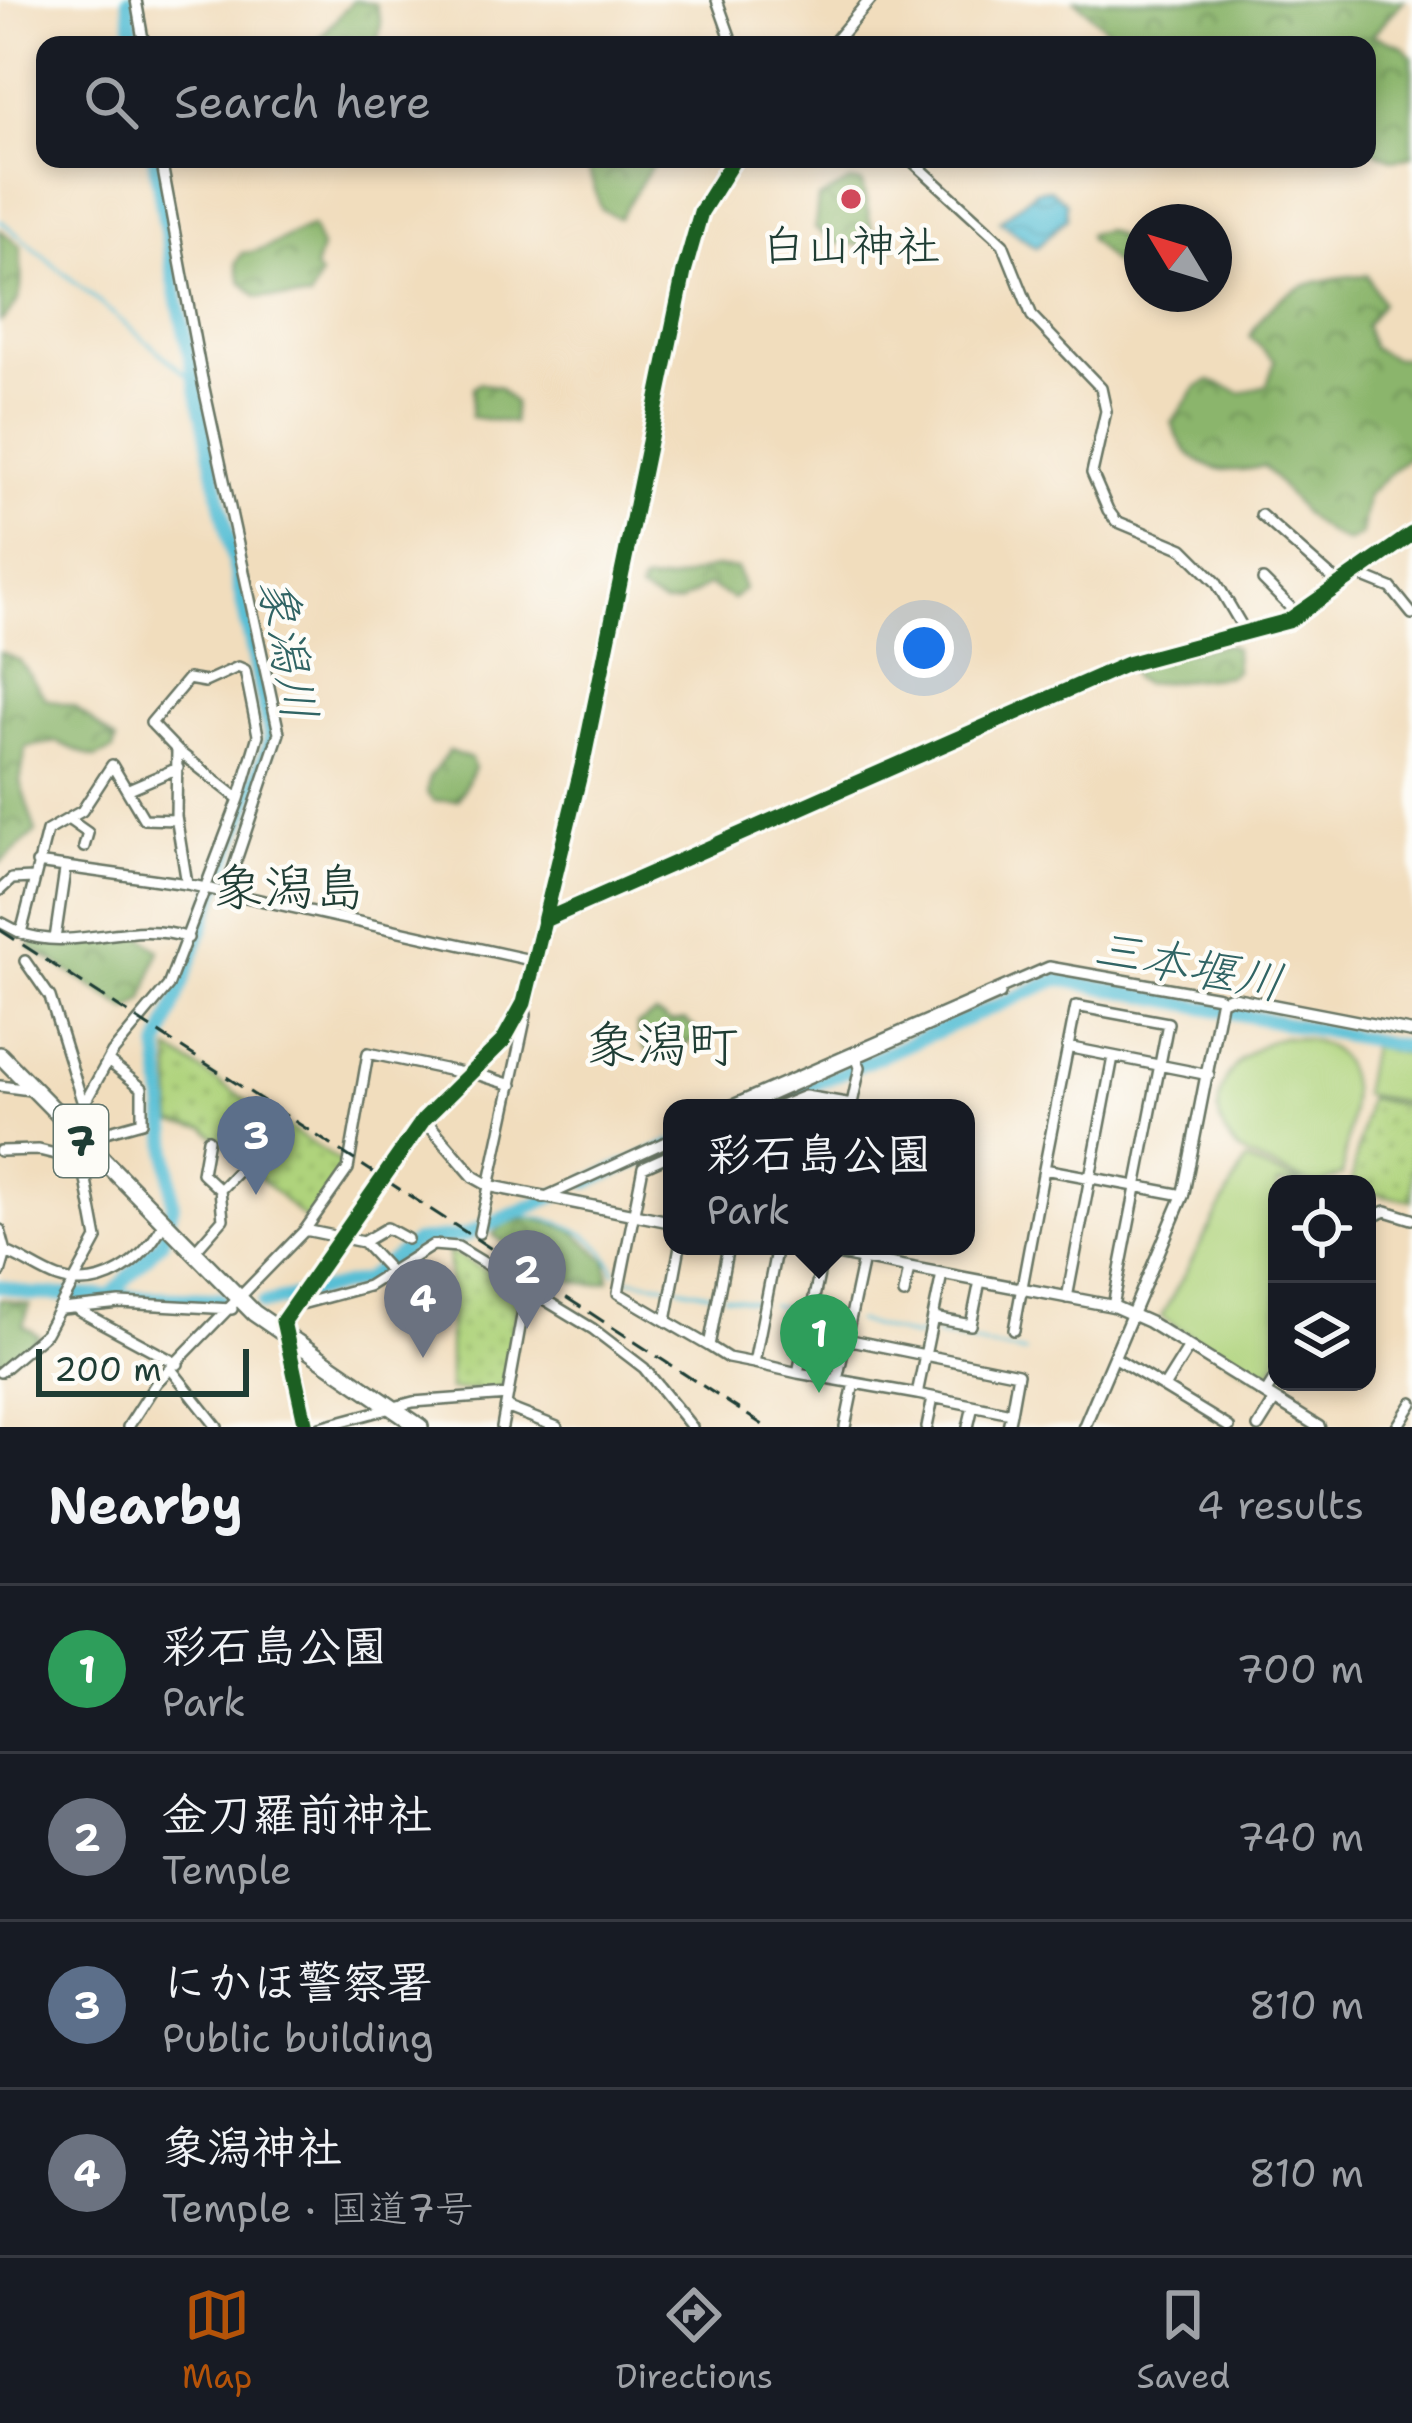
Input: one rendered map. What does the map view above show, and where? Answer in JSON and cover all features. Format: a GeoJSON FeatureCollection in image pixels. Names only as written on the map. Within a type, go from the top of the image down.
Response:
{"type":"FeatureCollection","features":[{"type":"Feature","properties":{"kind":"highway","name":"7"},"geometry":{"type":"LineString","coordinates":[[0,1055],[235,1304],[420,1427]]}},
{"type":"Feature","properties":{"kind":"street"},"geometry":{"type":"LineString","coordinates":[[136,0],[142,36]]}},
{"type":"Feature","properties":{"kind":"street"},"geometry":{"type":"LineString","coordinates":[[717,0],[730,36]]}},
{"type":"Feature","properties":{"kind":"street"},"geometry":{"type":"LineString","coordinates":[[840,36],[871,0]]}},
{"type":"Feature","properties":{"kind":"street"},"geometry":{"type":"LineString","coordinates":[[163,168],[205,394],[279,733],[225,893]]}},
{"type":"Feature","properties":{"kind":"street"},"geometry":{"type":"LineString","coordinates":[[478,1233],[684,272],[709,194],[728,168]]}},
{"type":"Feature","properties":{"kind":"street"},"geometry":{"type":"LineString","coordinates":[[920,168],[1003,244],[1032,316],[1101,388],[1106,411],[1092,473],[1108,510],[1117,521],[1183,549],[1216,582],[1246,633]]}},
{"type":"Feature","properties":{"kind":"street"},"geometry":{"type":"LineString","coordinates":[[1261,514],[1340,584]]}},
{"type":"Feature","properties":{"kind":"street"},"geometry":{"type":"LineString","coordinates":[[547,920],[1127,664],[1246,633],[1298,614],[1412,533]]}},
{"type":"Feature","properties":{"kind":"street"},"geometry":{"type":"LineString","coordinates":[[1354,573],[1391,588],[1412,614]]}},
{"type":"Feature","properties":{"kind":"street"},"geometry":{"type":"LineString","coordinates":[[1263,580],[1298,614]]}},
{"type":"Feature","properties":{"kind":"street"},"geometry":{"type":"LineString","coordinates":[[0,1372],[35,1347],[63,1308],[98,1239],[78,1142],[83,1104],[108,1061],[168,986],[239,800],[258,735],[245,670],[238,667],[205,682],[188,680],[152,724],[239,800]]}},
{"type":"Feature","properties":{"kind":"street"},"geometry":{"type":"LineString","coordinates":[[177,750],[176,820],[187,884]]}},
{"type":"Feature","properties":{"kind":"street"},"geometry":{"type":"LineString","coordinates":[[21,933],[46,831],[71,820],[112,765],[143,819],[176,820]]}},
{"type":"Feature","properties":{"kind":"street"},"geometry":{"type":"LineString","coordinates":[[129,789],[178,768]]}},
{"type":"Feature","properties":{"kind":"street"},"geometry":{"type":"LineString","coordinates":[[71,820],[88,833],[84,848]]}},
{"type":"Feature","properties":{"kind":"street"},"geometry":{"type":"LineString","coordinates":[[37,863],[187,884],[535,961]]}},
{"type":"Feature","properties":{"kind":"street"},"geometry":{"type":"LineString","coordinates":[[55,939],[64,870]]}},
{"type":"Feature","properties":{"kind":"street"},"geometry":{"type":"LineString","coordinates":[[0,890],[12,879],[33,878]]}},
{"type":"Feature","properties":{"kind":"street"},"geometry":{"type":"LineString","coordinates":[[0,922],[21,933],[55,939],[157,926],[188,938]]}},
{"type":"Feature","properties":{"kind":"street"},"geometry":{"type":"LineString","coordinates":[[25,961],[50,998],[83,1104]]}},
{"type":"Feature","properties":{"kind":"street"},"geometry":{"type":"LineString","coordinates":[[747,1099],[1049,967],[1220,1000]]}},
{"type":"Feature","properties":{"kind":"street"},"geometry":{"type":"LineString","coordinates":[[764,1099],[1045,974],[1220,1000],[1229,997],[1412,1032]]}},
{"type":"Feature","properties":{"kind":"street"},"geometry":{"type":"LineString","coordinates":[[1084,1427],[1183,1195],[1220,1000]]}},
{"type":"Feature","properties":{"kind":"street"},"geometry":{"type":"LineString","coordinates":[[306,1427],[282,1334],[283,1321],[424,1119],[503,1041],[524,1003]]}},
{"type":"Feature","properties":{"kind":"street"},"geometry":{"type":"LineString","coordinates":[[1014,1330],[1076,1006],[1168,1023],[1113,1306]]}},
{"type":"Feature","properties":{"kind":"street"},"geometry":{"type":"LineString","coordinates":[[1067,1047],[1209,1075]]}},
{"type":"Feature","properties":{"kind":"street"},"geometry":{"type":"LineString","coordinates":[[128,1427],[174,1366],[305,1230],[347,1169],[368,1053],[512,1084]]}},
{"type":"Feature","properties":{"kind":"street"},"geometry":{"type":"LineString","coordinates":[[1067,1298],[1113,1057]]}},
{"type":"Feature","properties":{"kind":"street"},"geometry":{"type":"LineString","coordinates":[[853,1099],[857,1060]]}},
{"type":"Feature","properties":{"kind":"street"},"geometry":{"type":"LineString","coordinates":[[0,1151],[39,1150],[142,1122],[142,1088],[108,1061]]}},
{"type":"Feature","properties":{"kind":"street"},"geometry":{"type":"LineString","coordinates":[[0,1086],[35,1091]]}},
{"type":"Feature","properties":{"kind":"street"},"geometry":{"type":"LineString","coordinates":[[424,1119],[466,1170],[490,1186],[663,1220]]}},
{"type":"Feature","properties":{"kind":"street"},"geometry":{"type":"LineString","coordinates":[[192,1254],[223,1220],[220,1190],[202,1173],[208,1138]]}},
{"type":"Feature","properties":{"kind":"street"},"geometry":{"type":"LineString","coordinates":[[549,1199],[663,1142]]}},
{"type":"Feature","properties":{"kind":"street"},"geometry":{"type":"LineString","coordinates":[[663,1158],[643,1167],[618,1293],[728,1358],[1011,1413]]}},
{"type":"Feature","properties":{"kind":"street"},"geometry":{"type":"LineString","coordinates":[[220,1190],[244,1165]]}},
{"type":"Feature","properties":{"kind":"street"},"geometry":{"type":"LineString","coordinates":[[1044,1169],[1183,1195]]}},
{"type":"Feature","properties":{"kind":"street"},"geometry":{"type":"LineString","coordinates":[[1376,1215],[1386,1211],[1412,1220]]}},
{"type":"Feature","properties":{"kind":"street"},"geometry":{"type":"LineString","coordinates":[[6,1252],[55,1278],[109,1278],[163,1224]]}},
{"type":"Feature","properties":{"kind":"street"},"geometry":{"type":"LineString","coordinates":[[305,1230],[363,1242],[387,1228],[407,1240]]}},
{"type":"Feature","properties":{"kind":"street"},"geometry":{"type":"LineString","coordinates":[[0,1230],[6,1252],[0,1273]]}},
{"type":"Feature","properties":{"kind":"street"},"geometry":{"type":"LineString","coordinates":[[363,1242],[389,1270]]}},
{"type":"Feature","properties":{"kind":"street"},"geometry":{"type":"LineString","coordinates":[[294,1306],[368,1286],[413,1253],[445,1245],[473,1253],[644,1368],[692,1427]]}},
{"type":"Feature","properties":{"kind":"street"},"geometry":{"type":"LineString","coordinates":[[666,1321],[678,1255]]}},
{"type":"Feature","properties":{"kind":"street"},"geometry":{"type":"LineString","coordinates":[[709,1346],[726,1255]]}},
{"type":"Feature","properties":{"kind":"street"},"geometry":{"type":"LineString","coordinates":[[754,1363],[775,1255]]}},
{"type":"Feature","properties":{"kind":"street"},"geometry":{"type":"LineString","coordinates":[[798,1372],[823,1255]]}},
{"type":"Feature","properties":{"kind":"street"},"geometry":{"type":"LineString","coordinates":[[847,1255],[1133,1313],[1319,1427]]}},
{"type":"Feature","properties":{"kind":"street"},"geometry":{"type":"LineString","coordinates":[[837,1380],[862,1259]]}},
{"type":"Feature","properties":{"kind":"street"},"geometry":{"type":"LineString","coordinates":[[904,1294],[908,1268]]}},
{"type":"Feature","properties":{"kind":"street"},"geometry":{"type":"LineString","coordinates":[[916,1394],[942,1274]]}},
{"type":"Feature","properties":{"kind":"street"},"geometry":{"type":"LineString","coordinates":[[934,1318],[971,1325],[980,1281]]}},
{"type":"Feature","properties":{"kind":"street"},"geometry":{"type":"LineString","coordinates":[[502,1427],[527,1288]]}},
{"type":"Feature","properties":{"kind":"street"},"geometry":{"type":"LineString","coordinates":[[63,1308],[120,1303],[235,1304]]}},
{"type":"Feature","properties":{"kind":"street"},"geometry":{"type":"LineString","coordinates":[[78,1310],[174,1366],[217,1427]]}},
{"type":"Feature","properties":{"kind":"street"},"geometry":{"type":"LineString","coordinates":[[846,1339],[1018,1374],[1008,1427]]}},
{"type":"Feature","properties":{"kind":"street"},"geometry":{"type":"LineString","coordinates":[[1164,1387],[1189,1347]]}},
{"type":"Feature","properties":{"kind":"street"},"geometry":{"type":"LineString","coordinates":[[1114,1357],[1229,1427]]}},
{"type":"Feature","properties":{"kind":"street"},"geometry":{"type":"LineString","coordinates":[[845,1427],[854,1383]]}},
{"type":"Feature","properties":{"kind":"street"},"geometry":{"type":"LineString","coordinates":[[1258,1427],[1272,1391]]}},
{"type":"Feature","properties":{"kind":"street"},"geometry":{"type":"LineString","coordinates":[[927,1427],[933,1398]]}},
{"type":"Feature","properties":{"kind":"street"},"geometry":{"type":"LineString","coordinates":[[320,1427],[360,1422],[389,1407],[507,1401],[557,1427]]}},
{"type":"Feature","properties":{"kind":"street"},"geometry":{"type":"LineString","coordinates":[[1397,1427],[1412,1403]]}},
{"type":"Feature","properties":{"kind":"street"},"geometry":{"type":"LineString","coordinates":[[968,1427],[973,1406]]}},
{"type":"Feature","properties":{"kind":"street"},"geometry":{"type":"LineString","coordinates":[[372,1412],[374,1427]]}},
{"type":"Feature","properties":{"kind":"green space"},"geometry":{"type":"Polygon","coordinates":[[[353,0],[376,4],[379,36],[322,36],[353,0]]]}},
{"type":"Feature","properties":{"kind":"green space"},"geometry":{"type":"Polygon","coordinates":[[[1075,0],[1404,0],[1375,36],[1115,36],[1075,0]]]}},
{"type":"Feature","properties":{"kind":"green space"},"geometry":{"type":"Polygon","coordinates":[[[1376,36],[1403,46],[1412,57],[1412,156],[1393,160],[1376,152],[1376,36]]]}},
{"type":"Feature","properties":{"kind":"green space"},"geometry":{"type":"Polygon","coordinates":[[[588,168],[650,168],[619,218],[601,209],[588,168]]]}},
{"type":"Feature","properties":{"kind":"green space"},"geometry":{"type":"Polygon","coordinates":[[[850,181],[862,183],[872,230],[897,243],[894,248],[835,243],[815,228],[818,199],[850,181]]]}},
{"type":"Feature","properties":{"kind":"green space"},"geometry":{"type":"Polygon","coordinates":[[[312,226],[321,248],[315,269],[320,276],[310,299],[257,297],[241,281],[236,263],[242,253],[312,226]]]}},
{"type":"Feature","properties":{"kind":"green space"},"geometry":{"type":"Polygon","coordinates":[[[0,230],[21,247],[21,280],[16,304],[0,322],[0,230]]]}},
{"type":"Feature","properties":{"kind":"green space"},"geometry":{"type":"Polygon","coordinates":[[[1106,230],[1124,240],[1124,273],[1089,239],[1089,234],[1106,230]]]}},
{"type":"Feature","properties":{"kind":"green space"},"geometry":{"type":"Polygon","coordinates":[[[1367,275],[1382,303],[1365,326],[1372,348],[1393,358],[1412,358],[1412,453],[1367,495],[1361,535],[1347,542],[1308,517],[1264,466],[1220,469],[1196,459],[1178,438],[1172,422],[1197,387],[1210,381],[1241,393],[1267,385],[1275,361],[1250,337],[1284,296],[1313,283],[1367,275]]]}},
{"type":"Feature","properties":{"kind":"green space"},"geometry":{"type":"Polygon","coordinates":[[[479,383],[499,387],[514,403],[513,423],[471,417],[473,388],[479,383]]]}},
{"type":"Feature","properties":{"kind":"green space"},"geometry":{"type":"Polygon","coordinates":[[[715,567],[737,569],[744,589],[733,599],[708,585],[679,603],[664,604],[639,591],[643,582],[671,581],[715,567]]]}},
{"type":"Feature","properties":{"kind":"green space"},"geometry":{"type":"Polygon","coordinates":[[[1226,644],[1235,648],[1236,671],[1229,676],[1143,684],[1131,670],[1162,656],[1226,644]]]}},
{"type":"Feature","properties":{"kind":"green space"},"geometry":{"type":"Polygon","coordinates":[[[0,652],[20,661],[46,699],[74,706],[116,741],[113,750],[95,758],[57,742],[26,747],[20,782],[36,832],[0,863],[0,652]]]}},
{"type":"Feature","properties":{"kind":"green space"},"geometry":{"type":"Polygon","coordinates":[[[449,751],[471,759],[474,768],[458,800],[434,801],[427,793],[429,778],[449,751]]]}},
{"type":"Feature","properties":{"kind":"green space"},"geometry":{"type":"Polygon","coordinates":[[[140,935],[159,950],[144,999],[129,1011],[29,946],[34,940],[77,944],[140,935]]]}},
{"type":"Feature","properties":{"kind":"green space"},"geometry":{"type":"Polygon","coordinates":[[[655,1014],[671,1022],[685,1020],[697,1030],[695,1039],[666,1053],[650,1052],[637,1025],[655,1014]]]}},
{"type":"Feature","properties":{"kind":"green space"},"geometry":{"type":"Polygon","coordinates":[[[1283,1037],[1313,1040],[1333,1050],[1345,1064],[1351,1104],[1342,1175],[1290,1175],[1240,1152],[1224,1131],[1219,1114],[1226,1080],[1236,1065],[1265,1043],[1283,1037]]]}},
{"type":"Feature","properties":{"kind":"green space"},"geometry":{"type":"Polygon","coordinates":[[[1371,1047],[1412,1055],[1412,1103],[1362,1094],[1371,1047]]]}},
{"type":"Feature","properties":{"kind":"green space"},"geometry":{"type":"Polygon","coordinates":[[[170,1050],[346,1166],[308,1222],[205,1128],[173,1123],[170,1050]]]}},
{"type":"Feature","properties":{"kind":"green space"},"geometry":{"type":"Polygon","coordinates":[[[1368,1098],[1412,1107],[1412,1201],[1376,1194],[1376,1175],[1353,1175],[1368,1098]]]}},
{"type":"Feature","properties":{"kind":"green space"},"geometry":{"type":"Polygon","coordinates":[[[1246,1161],[1281,1175],[1268,1175],[1268,1375],[1264,1382],[1161,1317],[1246,1161]]]}},
{"type":"Feature","properties":{"kind":"green space"},"geometry":{"type":"Polygon","coordinates":[[[533,1218],[572,1229],[607,1261],[609,1281],[580,1283],[564,1278],[493,1235],[504,1223],[533,1218]]]}},
{"type":"Feature","properties":{"kind":"green space"},"geometry":{"type":"Polygon","coordinates":[[[449,1252],[519,1287],[505,1388],[499,1391],[449,1390],[449,1252]]]}},
{"type":"Feature","properties":{"kind":"green space"},"geometry":{"type":"Polygon","coordinates":[[[0,1299],[30,1305],[23,1325],[39,1336],[5,1365],[0,1362],[0,1299]]]}},
{"type":"Feature","properties":{"kind":"water"},"geometry":{"type":"Polygon","coordinates":[[[1050,189],[1066,202],[1067,218],[1036,248],[1000,221],[1036,191],[1050,189]]]}},
{"type":"Feature","properties":{"kind":"waterway","name":"象潟川"},"geometry":{"type":"LineString","coordinates":[[128,0],[134,36]]}},
{"type":"Feature","properties":{"kind":"waterway","name":"象潟川"},"geometry":{"type":"LineString","coordinates":[[110,1296],[162,1241],[173,1206],[159,1048],[271,738],[176,292],[155,168]]}},
{"type":"Feature","properties":{"kind":"waterway"},"geometry":{"type":"LineString","coordinates":[[0,220],[194,381]]}},
{"type":"Feature","properties":{"kind":"waterway","name":"三本堰川"},"geometry":{"type":"LineString","coordinates":[[781,1099],[1058,979],[1412,1048]]}},
{"type":"Feature","properties":{"kind":"waterway","name":"三本堰川"},"geometry":{"type":"LineString","coordinates":[[588,1182],[663,1150]]}},
{"type":"Feature","properties":{"kind":"waterway","name":"三本堰川"},"geometry":{"type":"LineString","coordinates":[[263,1304],[365,1280],[415,1242],[463,1236],[557,1195]]}},
{"type":"Feature","properties":{"kind":"waterway"},"geometry":{"type":"LineString","coordinates":[[503,1217],[536,1218],[570,1227],[598,1244],[615,1273]]}},
{"type":"Feature","properties":{"kind":"waterway"},"geometry":{"type":"LineString","coordinates":[[626,1279],[666,1284]]}},
{"type":"Feature","properties":{"kind":"waterway","name":"象潟川"},"geometry":{"type":"LineString","coordinates":[[0,1286],[31,1294],[220,1299]]}},
{"type":"Feature","properties":{"kind":"waterway"},"geometry":{"type":"LineString","coordinates":[[678,1287],[713,1294]]}},
{"type":"Feature","properties":{"kind":"waterway"},"geometry":{"type":"LineString","coordinates":[[724,1296],[760,1303]]}},
{"type":"Feature","properties":{"kind":"waterway"},"geometry":{"type":"LineString","coordinates":[[771,1305],[805,1311]]}},
{"type":"Feature","properties":{"kind":"waterway"},"geometry":{"type":"LineString","coordinates":[[816,1314],[844,1319]]}},
{"type":"Feature","properties":{"kind":"waterway"},"geometry":{"type":"LineString","coordinates":[[856,1321],[913,1337],[924,1334]]}},
{"type":"Feature","properties":{"kind":"waterway"},"geometry":{"type":"LineString","coordinates":[[936,1336],[1025,1353]]}},
{"type":"Feature","properties":{"kind":"railway"},"geometry":{"type":"LineString","coordinates":[[0,930],[766,1427]]}},
{"type":"Feature","properties":{"kind":"cycle path"},"geometry":{"type":"LineString","coordinates":[[306,1427],[283,1321],[424,1119],[503,1041],[524,1003],[583,762],[684,272],[701,212],[728,168]]}},
{"type":"Feature","properties":{"kind":"cycle path"},"geometry":{"type":"LineString","coordinates":[[547,919],[1127,664],[1288,621],[1412,534]]}},
{"type":"Feature","properties":{"kind":"place","name":"白山神社"},"geometry":{"type":"Point","coordinates":[851,199]}},
{"type":"Feature","properties":{"kind":"place","name":"にかほ警察署"},"geometry":{"type":"Point","coordinates":[256,1195]}},
{"type":"Feature","properties":{"kind":"place","name":"金刀羅前神社"},"geometry":{"type":"Point","coordinates":[527,1329]}},
{"type":"Feature","properties":{"kind":"place","name":"象潟神社"},"geometry":{"type":"Point","coordinates":[423,1358]}},
{"type":"Feature","properties":{"kind":"place","name":"彩石島公園"},"geometry":{"type":"Point","coordinates":[819,1393]}},
{"type":"Feature","properties":{"kind":"district","name":"象潟島"},"geometry":{"type":"Point","coordinates":[289,887]}},
{"type":"Feature","properties":{"kind":"district","name":"象潟町"},"geometry":{"type":"Point","coordinates":[662,1044]}}]}
